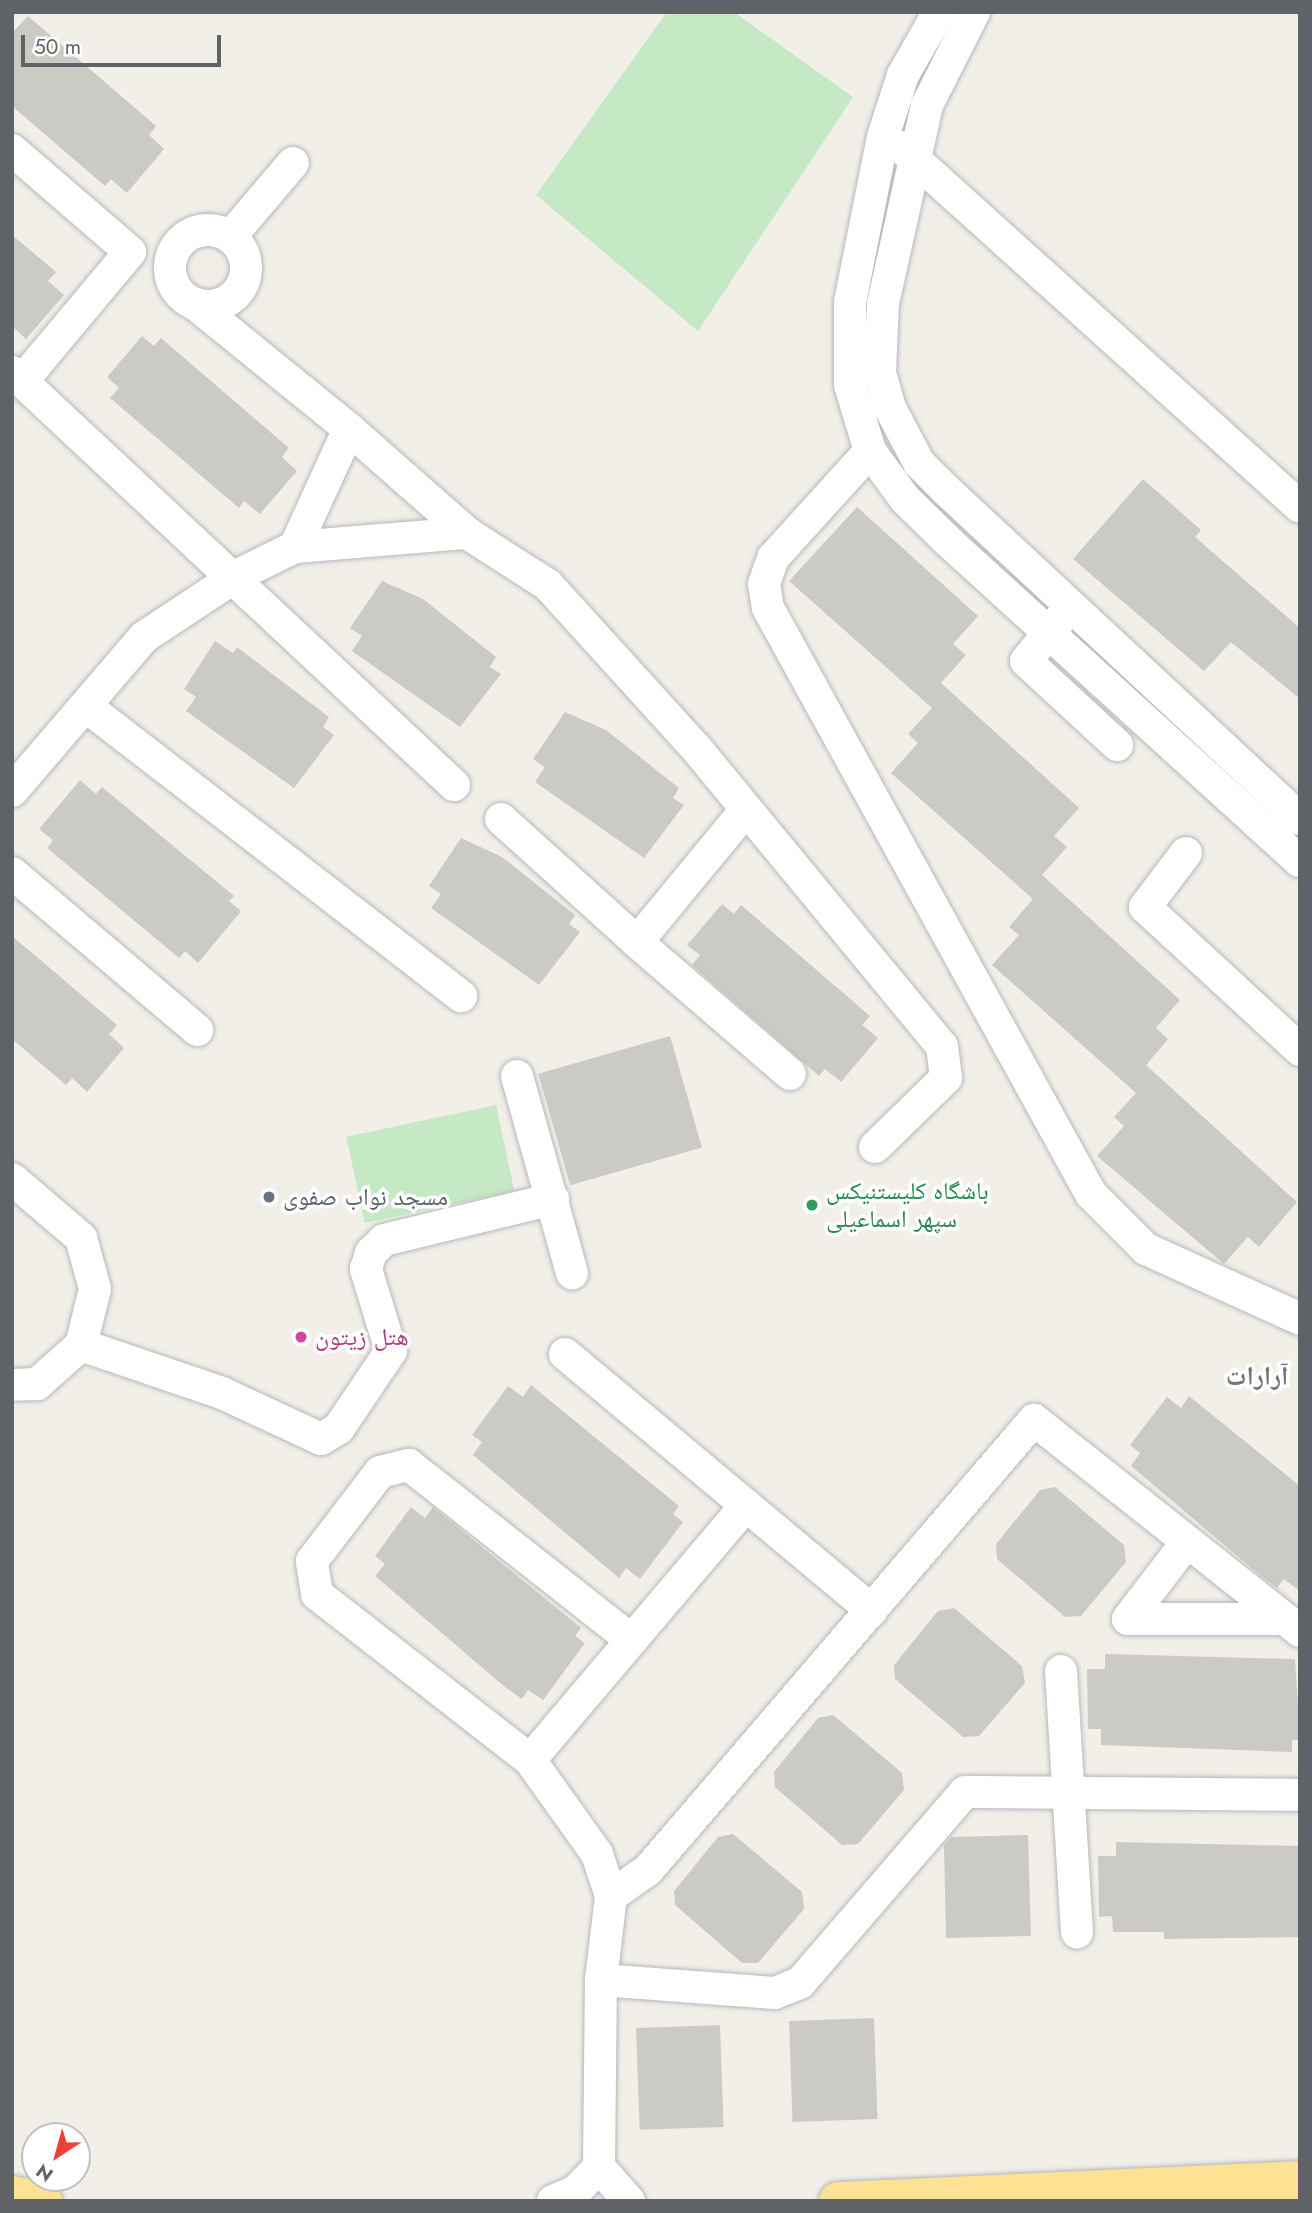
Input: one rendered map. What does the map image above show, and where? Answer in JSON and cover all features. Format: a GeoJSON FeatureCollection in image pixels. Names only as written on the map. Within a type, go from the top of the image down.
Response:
{"type":"FeatureCollection","features":[{"type":"Feature","properties":{"kind":"highway"},"geometry":{"type":"LineString","coordinates":[[838,2201],[1300,2180]]}},
{"type":"Feature","properties":{"kind":"highway"},"geometry":{"type":"LineString","coordinates":[[1066,2192],[1248,2201]]}},
{"type":"Feature","properties":{"kind":"highway"},"geometry":{"type":"LineString","coordinates":[[12,2195],[43,2201]]}},
{"type":"Feature","properties":{"kind":"street"},"geometry":{"type":"LineString","coordinates":[[939,12],[903,75],[883,137],[847,326],[854,410],[870,452],[905,499],[1048,635],[1300,861]]}},
{"type":"Feature","properties":{"kind":"street"},"geometry":{"type":"LineString","coordinates":[[974,12],[927,105],[914,156],[879,321],[880,373],[890,408],[919,463],[1300,819]]}},
{"type":"Feature","properties":{"kind":"street"},"geometry":{"type":"LineString","coordinates":[[883,137],[914,156],[1300,507]]}},
{"type":"Feature","properties":{"kind":"street"},"geometry":{"type":"LineString","coordinates":[[12,150],[130,252],[349,429],[467,533],[548,585],[746,810],[942,1046],[946,1078],[875,1147]]}},
{"type":"Feature","properties":{"kind":"street"},"geometry":{"type":"LineString","coordinates":[[230,237],[293,163]]}},
{"type":"Feature","properties":{"kind":"street"},"geometry":{"type":"LineString","coordinates":[[208,230],[230,237],[246,268],[238,290],[219,304],[185,294],[171,260],[183,239],[208,230]]}},
{"type":"Feature","properties":{"kind":"street"},"geometry":{"type":"LineString","coordinates":[[130,252],[17,376],[236,576],[454,785]]}},
{"type":"Feature","properties":{"kind":"street"},"geometry":{"type":"LineString","coordinates":[[295,547],[349,429]]}},
{"type":"Feature","properties":{"kind":"street"},"geometry":{"type":"LineString","coordinates":[[870,452],[773,558],[764,584],[768,608],[1091,1194],[1146,1249],[1300,1319]]}},
{"type":"Feature","properties":{"kind":"street"},"geometry":{"type":"LineString","coordinates":[[12,791],[87,707],[144,637],[236,576],[295,547],[467,533]]}},
{"type":"Feature","properties":{"kind":"street"},"geometry":{"type":"LineString","coordinates":[[1070,606],[1026,661],[1117,745]]}},
{"type":"Feature","properties":{"kind":"street"},"geometry":{"type":"LineString","coordinates":[[87,707],[461,996]]}},
{"type":"Feature","properties":{"kind":"street"},"geometry":{"type":"LineString","coordinates":[[637,942],[746,810]]}},
{"type":"Feature","properties":{"kind":"street"},"geometry":{"type":"LineString","coordinates":[[500,819],[790,1074]]}},
{"type":"Feature","properties":{"kind":"street"},"geometry":{"type":"LineString","coordinates":[[1186,853],[1145,907],[1300,1050]]}},
{"type":"Feature","properties":{"kind":"street"},"geometry":{"type":"LineString","coordinates":[[12,873],[197,1030]]}},
{"type":"Feature","properties":{"kind":"street"},"geometry":{"type":"LineString","coordinates":[[517,1076],[572,1273]]}},
{"type":"Feature","properties":{"kind":"street"},"geometry":{"type":"LineString","coordinates":[[12,1179],[81,1238],[95,1289],[81,1345],[37,1384],[12,1385]]}},
{"type":"Feature","properties":{"kind":"street"},"geometry":{"type":"LineString","coordinates":[[81,1345],[222,1394],[321,1439],[339,1429],[391,1351],[366,1269],[371,1253],[384,1240],[553,1199]]}},
{"type":"Feature","properties":{"kind":"street"},"geometry":{"type":"LineString","coordinates":[[565,1354],[872,1611]]}},
{"type":"Feature","properties":{"kind":"street"},"geometry":{"type":"LineString","coordinates":[[611,1896],[648,1870],[1034,1420],[1292,1625]]}},
{"type":"Feature","properties":{"kind":"street"},"geometry":{"type":"LineString","coordinates":[[629,2201],[599,2167],[601,1980],[611,1896],[597,1854],[530,1760],[312,1584],[312,1561],[380,1472],[398,1464],[420,1469],[631,1640]]}},
{"type":"Feature","properties":{"kind":"street"},"geometry":{"type":"LineString","coordinates":[[530,1760],[746,1505]]}},
{"type":"Feature","properties":{"kind":"street"},"geometry":{"type":"LineString","coordinates":[[1187,1542],[1128,1619],[1292,1625]]}},
{"type":"Feature","properties":{"kind":"street"},"geometry":{"type":"LineString","coordinates":[[1061,1671],[1077,1933]]}},
{"type":"Feature","properties":{"kind":"street"},"geometry":{"type":"LineString","coordinates":[[601,1980],[775,1993],[800,1983],[965,1792],[1300,1795]]}},
{"type":"Feature","properties":{"kind":"street"},"geometry":{"type":"LineString","coordinates":[[553,2201],[576,2191],[599,2167]]}},
{"type":"Feature","properties":{"kind":"green space"},"geometry":{"type":"Polygon","coordinates":[[[667,12],[734,12],[853,97],[698,331],[536,195],[667,12]]]}},
{"type":"Feature","properties":{"kind":"green space"},"geometry":{"type":"Polygon","coordinates":[[[496,1105],[514,1191],[365,1223],[346,1137],[496,1105]]]}},
{"type":"Feature","properties":{"kind":"building"},"geometry":{"type":"Polygon","coordinates":[[[28,16],[156,126],[149,135],[164,149],[127,193],[111,179],[105,186],[12,106],[12,33],[28,16]]]}},
{"type":"Feature","properties":{"kind":"building"},"geometry":{"type":"Polygon","coordinates":[[[12,235],[56,272],[48,281],[64,295],[26,339],[12,326],[12,235]]]}},
{"type":"Feature","properties":{"kind":"building"},"geometry":{"type":"Polygon","coordinates":[[[142,336],[154,346],[161,338],[289,448],[282,457],[297,471],[260,514],[244,501],[239,508],[110,398],[119,388],[107,377],[142,336]]]}},
{"type":"Feature","properties":{"kind":"building"},"geometry":{"type":"Polygon","coordinates":[[[1143,479],[1201,530],[1195,537],[1300,628],[1300,699],[1231,642],[1204,671],[1073,559],[1143,479]]]}},
{"type":"Feature","properties":{"kind":"building"},"geometry":{"type":"Polygon","coordinates":[[[857,507],[978,616],[953,644],[966,655],[941,683],[1079,808],[1054,836],[1067,847],[1042,875],[1180,1000],[1156,1028],[1168,1039],[1146,1065],[1297,1202],[1259,1247],[1248,1237],[1224,1264],[1097,1156],[1124,1126],[1114,1117],[1136,1093],[992,965],[1019,935],[1009,927],[1033,899],[891,773],[918,743],[908,734],[932,708],[789,581],[857,507]]]}},
{"type":"Feature","properties":{"kind":"building"},"geometry":{"type":"Polygon","coordinates":[[[382,581],[423,599],[496,657],[490,667],[501,674],[460,727],[352,651],[362,636],[350,628],[382,581]]]}},
{"type":"Feature","properties":{"kind":"building"},"geometry":{"type":"Polygon","coordinates":[[[215,641],[233,653],[237,647],[329,717],[323,727],[334,735],[294,788],[186,711],[196,697],[184,689],[215,641]]]}},
{"type":"Feature","properties":{"kind":"building"},"geometry":{"type":"Polygon","coordinates":[[[565,712],[606,730],[679,788],[673,798],[684,805],[644,858],[535,782],[545,767],[533,759],[565,712]]]}},
{"type":"Feature","properties":{"kind":"building"},"geometry":{"type":"Polygon","coordinates":[[[80,780],[96,794],[102,787],[234,896],[229,901],[241,911],[198,963],[185,951],[179,958],[47,848],[53,840],[39,829],[80,780]]]}},
{"type":"Feature","properties":{"kind":"building"},"geometry":{"type":"Polygon","coordinates":[[[461,838],[502,857],[575,915],[569,924],[580,932],[539,985],[431,908],[441,894],[429,886],[461,838]]]}},
{"type":"Feature","properties":{"kind":"building"},"geometry":{"type":"Polygon","coordinates":[[[722,904],[734,914],[741,905],[870,1016],[862,1025],[878,1038],[841,1082],[825,1069],[819,1076],[692,965],[700,955],[687,945],[722,904]]]}},
{"type":"Feature","properties":{"kind":"building"},"geometry":{"type":"Polygon","coordinates":[[[12,936],[117,1025],[109,1034],[124,1048],[87,1092],[72,1078],[66,1085],[12,1039],[12,936]]]}},
{"type":"Feature","properties":{"kind":"building"},"geometry":{"type":"Polygon","coordinates":[[[670,1036],[702,1148],[570,1185],[538,1074],[670,1036]]]}},
{"type":"Feature","properties":{"kind":"building"},"geometry":{"type":"Polygon","coordinates":[[[531,1385],[679,1506],[673,1514],[683,1522],[640,1579],[626,1568],[619,1578],[473,1455],[482,1442],[472,1435],[508,1386],[523,1397],[531,1385]]]}},
{"type":"Feature","properties":{"kind":"building"},"geometry":{"type":"Polygon","coordinates":[[[1189,1396],[1300,1486],[1300,1591],[1284,1579],[1277,1588],[1131,1466],[1140,1453],[1130,1445],[1167,1397],[1181,1408],[1189,1396]]]}},
{"type":"Feature","properties":{"kind":"building"},"geometry":{"type":"Polygon","coordinates":[[[1055,1487],[1124,1545],[1126,1562],[1081,1616],[1065,1617],[997,1559],[996,1544],[1040,1490],[1055,1487]]]}},
{"type":"Feature","properties":{"kind":"building"},"geometry":{"type":"Polygon","coordinates":[[[411,1507],[425,1518],[433,1507],[581,1628],[575,1636],[585,1643],[543,1700],[528,1690],[522,1699],[505,1687],[375,1576],[385,1564],[375,1556],[411,1507]]]}},
{"type":"Feature","properties":{"kind":"building"},"geometry":{"type":"Polygon","coordinates":[[[954,1608],[1022,1666],[1025,1683],[979,1736],[963,1737],[895,1679],[894,1665],[938,1611],[954,1608]]]}},
{"type":"Feature","properties":{"kind":"building"},"geometry":{"type":"Polygon","coordinates":[[[1105,1654],[1295,1659],[1300,1740],[1292,1740],[1292,1752],[1101,1745],[1101,1729],[1088,1729],[1087,1669],[1105,1669],[1105,1654]]]}},
{"type":"Feature","properties":{"kind":"building"},"geometry":{"type":"Polygon","coordinates":[[[833,1715],[902,1773],[904,1790],[858,1844],[842,1845],[775,1787],[774,1772],[818,1718],[833,1715]]]}},
{"type":"Feature","properties":{"kind":"building"},"geometry":{"type":"Polygon","coordinates":[[[733,1834],[802,1892],[804,1909],[758,1963],[742,1963],[675,1905],[674,1891],[718,1837],[733,1834]]]}},
{"type":"Feature","properties":{"kind":"building"},"geometry":{"type":"Polygon","coordinates":[[[1028,1835],[1031,1936],[946,1938],[944,1845],[951,1837],[1028,1835]]]}},
{"type":"Feature","properties":{"kind":"building"},"geometry":{"type":"Polygon","coordinates":[[[1116,1842],[1300,1846],[1300,1937],[1164,1939],[1164,1932],[1113,1932],[1112,1916],[1099,1917],[1098,1856],[1116,1856],[1116,1842]]]}},
{"type":"Feature","properties":{"kind":"building"},"geometry":{"type":"Polygon","coordinates":[[[874,2018],[878,2119],[793,2122],[789,2021],[874,2018]]]}},
{"type":"Feature","properties":{"kind":"building"},"geometry":{"type":"Polygon","coordinates":[[[720,2025],[724,2127],[640,2130],[636,2028],[720,2025]]]}},
{"type":"Feature","properties":{"kind":"place","name":"مسجد نواب صفوی"},"geometry":{"type":"Point","coordinates":[269,1197]}},
{"type":"Feature","properties":{"kind":"place","name":"باشگاه کلیستنیکس سپهر اسماعیلی"},"geometry":{"type":"Point","coordinates":[812,1205]}},
{"type":"Feature","properties":{"kind":"place","name":"هتل زیتون"},"geometry":{"type":"Point","coordinates":[301,1337]}},
{"type":"Feature","properties":{"kind":"district","name":"آرارات"},"geometry":{"type":"Point","coordinates":[1257,1377]}}]}
